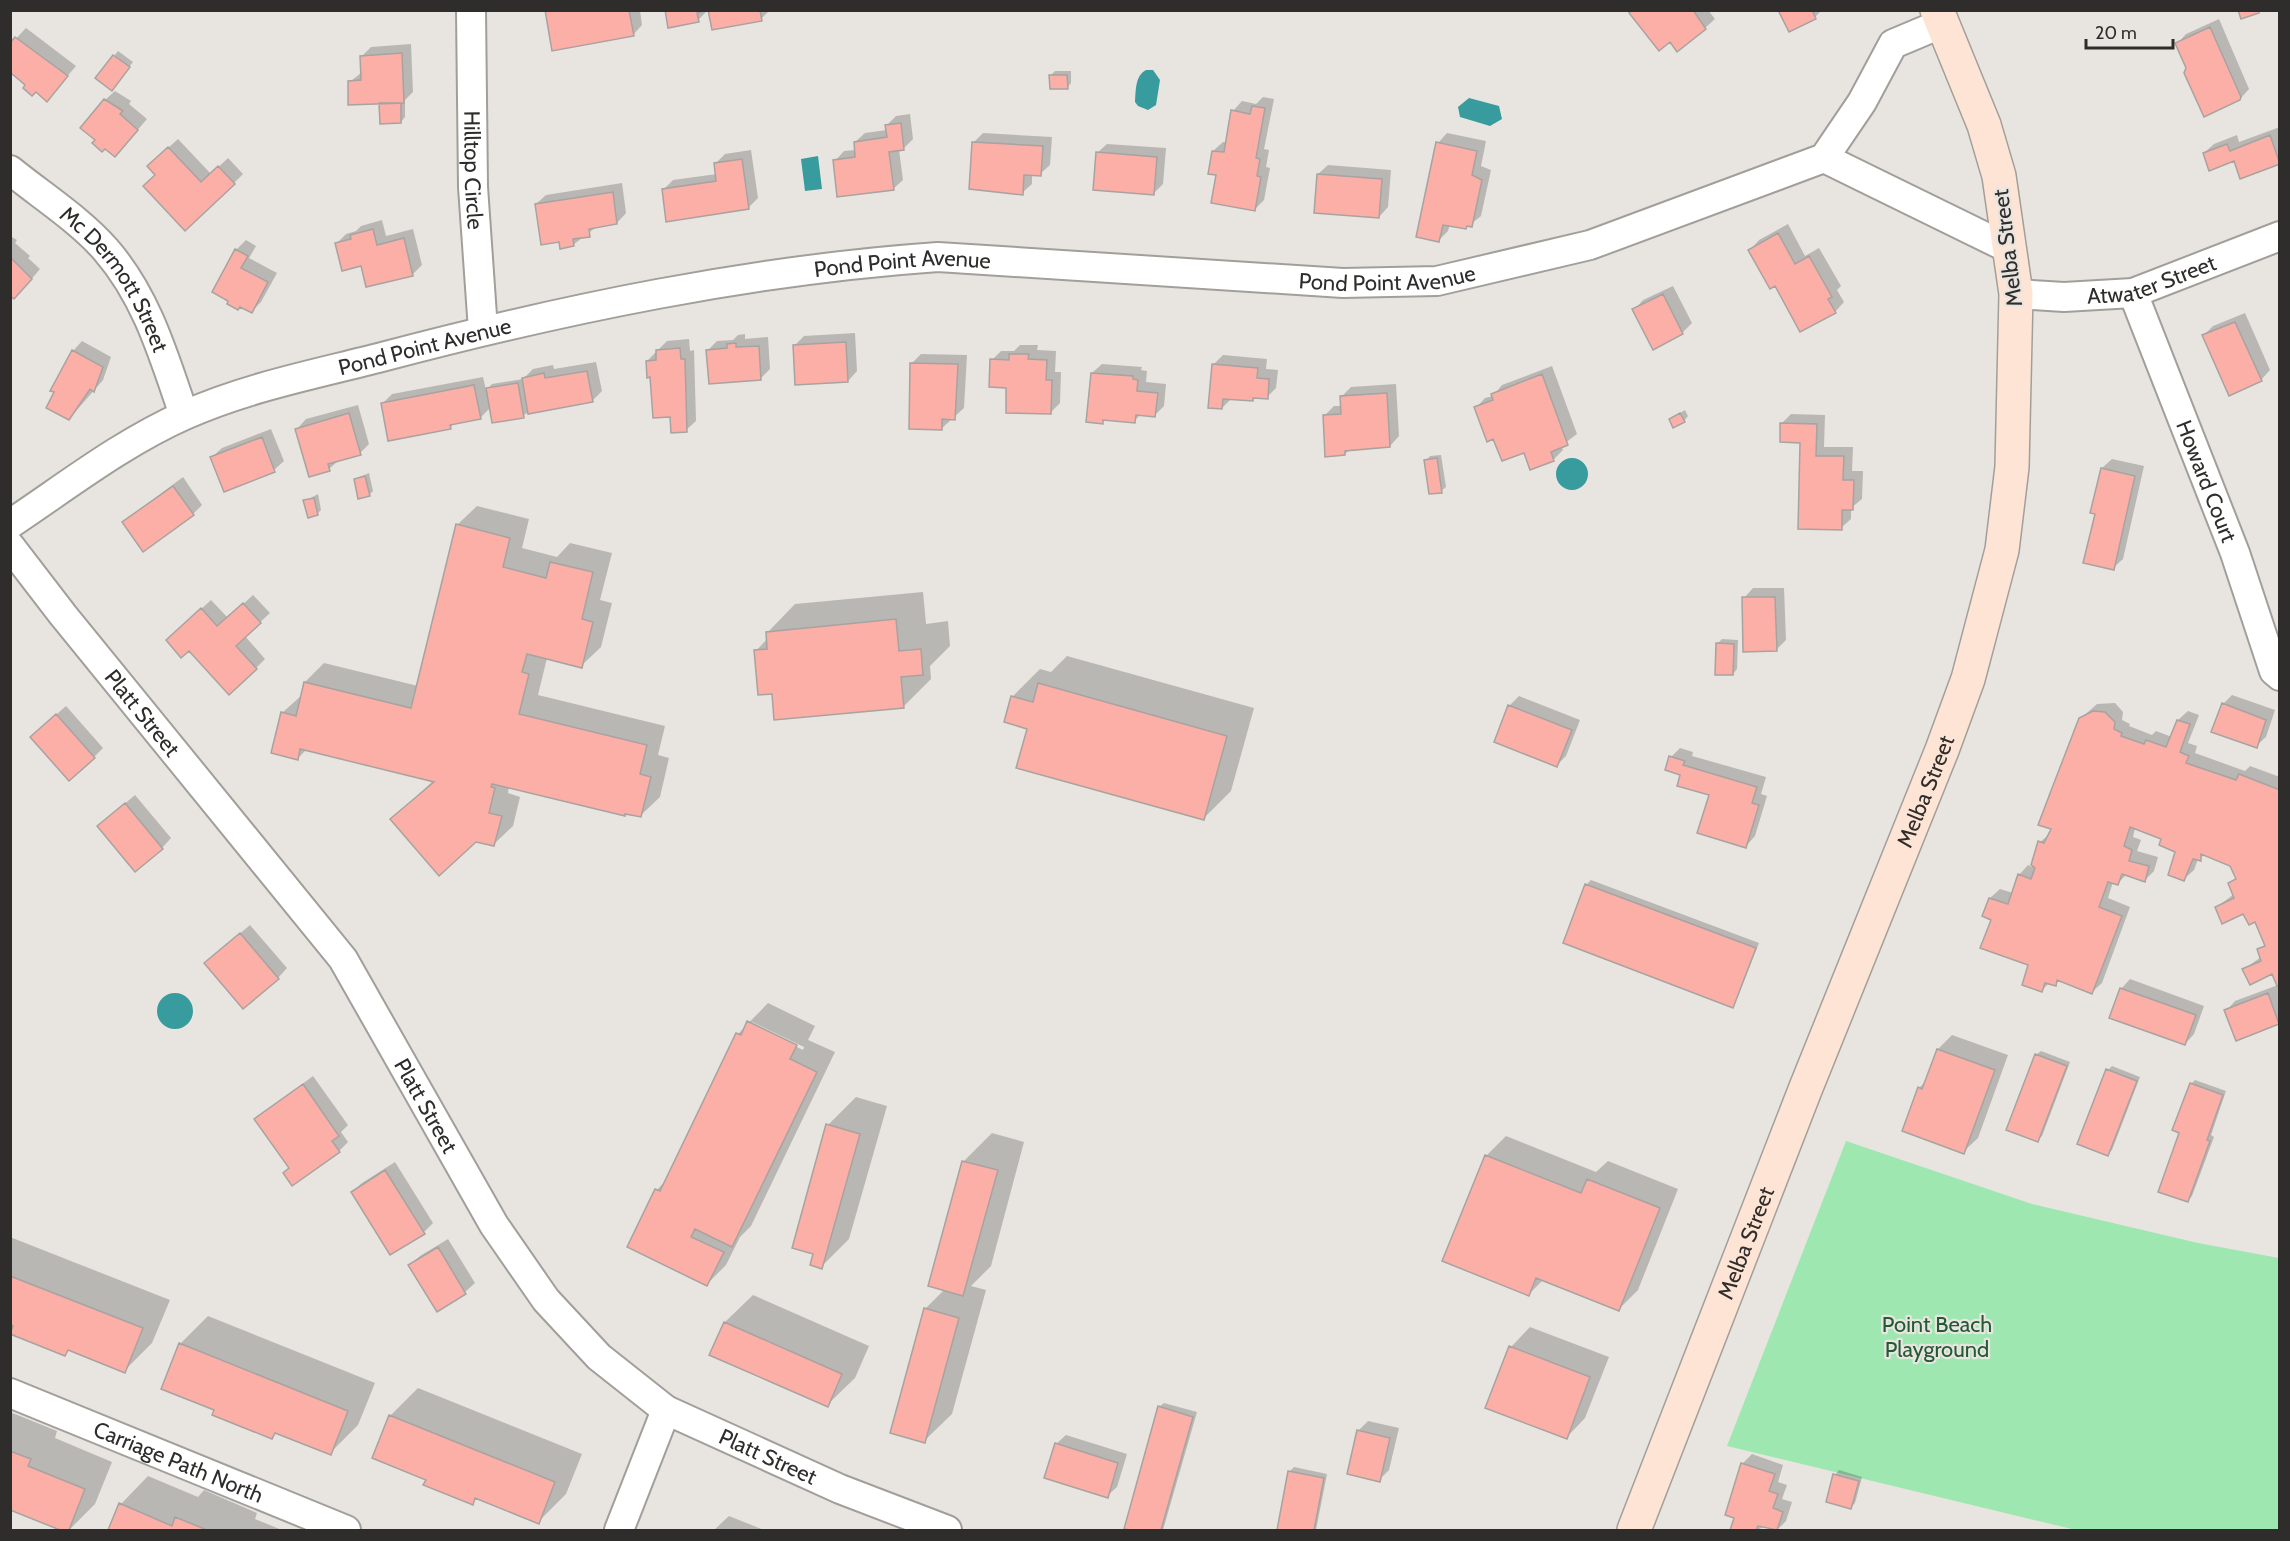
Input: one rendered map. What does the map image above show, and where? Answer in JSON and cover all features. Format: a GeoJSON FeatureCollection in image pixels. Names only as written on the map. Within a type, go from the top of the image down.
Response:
{"type":"FeatureCollection","features":[{"type":"Feature","properties":{"kind":"main road","name":"Melba Street"},"geometry":{"type":"LineString","coordinates":[[1634,1530],[1968,679],[2001,549],[2012,467],[2016,294],[1999,176],[1984,125],[1940,17]]}},
{"type":"Feature","properties":{"kind":"street","name":"Hilltop Circle"},"geometry":{"type":"LineString","coordinates":[[471,10],[473,187],[483,330]]}},
{"type":"Feature","properties":{"kind":"street"},"geometry":{"type":"LineString","coordinates":[[1940,17],[1893,44],[1862,102],[1824,158],[2010,249]]}},
{"type":"Feature","properties":{"kind":"street","name":"Pond Point Avenue"},"geometry":{"type":"LineString","coordinates":[[10,524],[138,437],[232,395],[483,330],[713,285],[886,260],[938,256],[1343,283],[1437,281],[1590,245],[1824,158]]}},
{"type":"Feature","properties":{"kind":"street","name":"Mc Dermott Street"},"geometry":{"type":"LineString","coordinates":[[10,170],[106,249],[131,286],[152,324],[184,415]]}},
{"type":"Feature","properties":{"kind":"street","name":"Atwater Street"},"geometry":{"type":"LineString","coordinates":[[2016,294],[2064,297],[2133,293],[2280,236]]}},
{"type":"Feature","properties":{"kind":"street","name":"Howard Court"},"geometry":{"type":"LineString","coordinates":[[2133,293],[2235,553],[2277,673]]}},
{"type":"Feature","properties":{"kind":"street","name":"Platt Street"},"geometry":{"type":"LineString","coordinates":[[10,546],[63,615],[343,959],[494,1225],[546,1300],[599,1357],[666,1410],[840,1489],[947,1530]]}},
{"type":"Feature","properties":{"kind":"street","name":"Carriage Path North"},"geometry":{"type":"LineString","coordinates":[[10,1393],[346,1530]]}},
{"type":"Feature","properties":{"kind":"street"},"geometry":{"type":"LineString","coordinates":[[619,1530],[666,1410]]}},
{"type":"Feature","properties":{"kind":"green space","name":"Point Beach Playground"},"geometry":{"type":"Polygon","coordinates":[[[1846,1141],[2032,1204],[2198,1243],[2279,1258],[2279,1530],[2076,1530],[1727,1446],[1846,1141]]]}},
{"type":"Feature","properties":{"kind":"water"},"geometry":{"type":"Polygon","coordinates":[[[1146,70],[1153,70],[1160,80],[1156,105],[1148,110],[1138,106],[1135,102],[1138,80],[1146,70]]]}},
{"type":"Feature","properties":{"kind":"water"},"geometry":{"type":"Polygon","coordinates":[[[1469,98],[1499,106],[1502,119],[1490,126],[1460,117],[1458,107],[1469,98]]]}},
{"type":"Feature","properties":{"kind":"water"},"geometry":{"type":"Polygon","coordinates":[[[818,156],[822,189],[805,191],[801,159],[818,156]]]}},
{"type":"Feature","properties":{"kind":"water"},"geometry":{"type":"Polygon","coordinates":[[[1572,458],[1584,462],[1588,474],[1584,486],[1572,490],[1560,486],[1556,474],[1560,462],[1572,458]]]}},
{"type":"Feature","properties":{"kind":"water"},"geometry":{"type":"Polygon","coordinates":[[[175,993],[188,998],[193,1011],[188,1024],[175,1029],[162,1024],[157,1011],[162,998],[175,993]]]}},
{"type":"Feature","properties":{"kind":"building"},"geometry":{"type":"Polygon","coordinates":[[[545,10],[629,10],[634,36],[552,51],[545,10]]]}},
{"type":"Feature","properties":{"kind":"building"},"geometry":{"type":"Polygon","coordinates":[[[665,10],[708,10],[697,13],[699,22],[668,28],[665,10]]]}},
{"type":"Feature","properties":{"kind":"building"},"geometry":{"type":"Polygon","coordinates":[[[708,10],[760,10],[762,21],[712,30],[708,10]]]}},
{"type":"Feature","properties":{"kind":"building"},"geometry":{"type":"Polygon","coordinates":[[[1633,10],[1693,10],[1706,29],[1677,52],[1670,42],[1659,51],[1629,13],[1633,10]]]}},
{"type":"Feature","properties":{"kind":"building"},"geometry":{"type":"Polygon","coordinates":[[[1778,10],[1812,10],[1816,19],[1789,32],[1778,10]]]}},
{"type":"Feature","properties":{"kind":"building"},"geometry":{"type":"Polygon","coordinates":[[[2238,10],[2259,10],[2259,13],[2241,19],[2238,10]]]}},
{"type":"Feature","properties":{"kind":"building"},"geometry":{"type":"Polygon","coordinates":[[[2210,27],[2241,97],[2240,100],[2204,117],[2184,73],[2186,68],[2175,43],[2210,27]]]}},
{"type":"Feature","properties":{"kind":"building"},"geometry":{"type":"Polygon","coordinates":[[[15,37],[68,76],[47,102],[36,92],[32,96],[23,88],[25,85],[11,73],[10,43],[15,37]]]}},
{"type":"Feature","properties":{"kind":"building"},"geometry":{"type":"Polygon","coordinates":[[[402,53],[404,103],[348,105],[348,81],[361,80],[360,56],[402,53]]]}},
{"type":"Feature","properties":{"kind":"building"},"geometry":{"type":"Polygon","coordinates":[[[113,55],[130,67],[112,91],[95,78],[113,55]]]}},
{"type":"Feature","properties":{"kind":"building"},"geometry":{"type":"Polygon","coordinates":[[[1049,75],[1067,75],[1068,89],[1050,89],[1049,75]]]}},
{"type":"Feature","properties":{"kind":"building"},"geometry":{"type":"Polygon","coordinates":[[[104,99],[123,111],[120,114],[138,130],[115,157],[105,149],[102,152],[92,143],[95,140],[80,128],[104,99]]]}},
{"type":"Feature","properties":{"kind":"building"},"geometry":{"type":"Polygon","coordinates":[[[379,103],[401,103],[401,123],[380,124],[379,103]]]}},
{"type":"Feature","properties":{"kind":"building"},"geometry":{"type":"Polygon","coordinates":[[[1252,106],[1265,108],[1256,158],[1260,159],[1257,176],[1261,177],[1255,211],[1211,203],[1216,175],[1208,174],[1212,151],[1224,152],[1231,110],[1250,114],[1252,106]]]}},
{"type":"Feature","properties":{"kind":"building"},"geometry":{"type":"Polygon","coordinates":[[[901,123],[904,150],[889,152],[894,190],[837,197],[833,160],[855,157],[854,142],[887,137],[885,125],[901,123]]]}},
{"type":"Feature","properties":{"kind":"building"},"geometry":{"type":"Polygon","coordinates":[[[2270,135],[2280,164],[2240,179],[2234,161],[2209,171],[2203,153],[2227,144],[2230,151],[2270,135]]]}},
{"type":"Feature","properties":{"kind":"building"},"geometry":{"type":"Polygon","coordinates":[[[972,142],[1043,146],[1041,176],[1024,175],[1023,195],[969,189],[972,142]]]}},
{"type":"Feature","properties":{"kind":"building"},"geometry":{"type":"Polygon","coordinates":[[[1436,142],[1477,151],[1472,175],[1482,180],[1472,227],[1467,226],[1466,229],[1443,225],[1439,242],[1416,237],[1436,142]]]}},
{"type":"Feature","properties":{"kind":"building"},"geometry":{"type":"Polygon","coordinates":[[[168,147],[201,182],[218,166],[235,184],[185,231],[143,186],[155,175],[147,166],[168,147]]]}},
{"type":"Feature","properties":{"kind":"building"},"geometry":{"type":"Polygon","coordinates":[[[1096,152],[1157,157],[1154,195],[1093,190],[1096,152]]]}},
{"type":"Feature","properties":{"kind":"building"},"geometry":{"type":"Polygon","coordinates":[[[742,159],[749,209],[666,222],[662,189],[716,181],[714,163],[742,159]]]}},
{"type":"Feature","properties":{"kind":"building"},"geometry":{"type":"Polygon","coordinates":[[[1317,174],[1382,179],[1379,218],[1314,213],[1317,174]]]}},
{"type":"Feature","properties":{"kind":"building"},"geometry":{"type":"Polygon","coordinates":[[[613,192],[617,224],[589,229],[590,237],[573,239],[574,246],[560,249],[559,242],[541,245],[535,204],[613,192]]]}},
{"type":"Feature","properties":{"kind":"building"},"geometry":{"type":"Polygon","coordinates":[[[373,229],[377,245],[404,238],[413,276],[366,287],[361,266],[342,271],[335,243],[351,239],[350,235],[373,229]]]}},
{"type":"Feature","properties":{"kind":"building"},"geometry":{"type":"Polygon","coordinates":[[[1778,233],[1795,264],[1809,256],[1832,297],[1828,299],[1836,313],[1800,332],[1775,286],[1770,289],[1748,250],[1778,233]]]}},
{"type":"Feature","properties":{"kind":"building"},"geometry":{"type":"Polygon","coordinates":[[[235,249],[248,256],[241,268],[268,282],[252,313],[240,307],[238,310],[212,292],[235,249]]]}},
{"type":"Feature","properties":{"kind":"building"},"geometry":{"type":"Polygon","coordinates":[[[10,257],[32,279],[14,299],[10,296],[10,257]]]}},
{"type":"Feature","properties":{"kind":"building"},"geometry":{"type":"Polygon","coordinates":[[[1663,294],[1683,334],[1653,350],[1632,309],[1663,294]]]}},
{"type":"Feature","properties":{"kind":"building"},"geometry":{"type":"Polygon","coordinates":[[[2235,322],[2262,381],[2229,396],[2202,335],[2235,322]]]}},
{"type":"Feature","properties":{"kind":"building"},"geometry":{"type":"Polygon","coordinates":[[[846,342],[848,382],[795,385],[793,345],[846,342]]]}},
{"type":"Feature","properties":{"kind":"building"},"geometry":{"type":"Polygon","coordinates":[[[736,343],[736,347],[759,346],[761,380],[709,384],[706,350],[727,348],[727,344],[736,343]]]}},
{"type":"Feature","properties":{"kind":"building"},"geometry":{"type":"Polygon","coordinates":[[[680,348],[681,359],[685,359],[687,432],[671,433],[670,417],[653,418],[650,377],[647,378],[646,361],[656,360],[656,350],[680,348]]]}},
{"type":"Feature","properties":{"kind":"building"},"geometry":{"type":"Polygon","coordinates":[[[72,350],[103,367],[94,392],[90,389],[69,420],[46,408],[54,392],[50,391],[72,350]]]}},
{"type":"Feature","properties":{"kind":"building"},"geometry":{"type":"Polygon","coordinates":[[[1009,354],[1029,354],[1028,359],[1047,360],[1046,380],[1052,380],[1051,414],[1006,413],[1006,388],[989,387],[990,359],[1009,360],[1009,354]]]}},
{"type":"Feature","properties":{"kind":"building"},"geometry":{"type":"Polygon","coordinates":[[[910,363],[958,364],[955,420],[942,419],[942,430],[909,429],[910,363]]]}},
{"type":"Feature","properties":{"kind":"building"},"geometry":{"type":"Polygon","coordinates":[[[1212,364],[1258,368],[1257,378],[1269,379],[1268,399],[1253,398],[1253,401],[1223,399],[1222,409],[1208,408],[1212,364]]]}},
{"type":"Feature","properties":{"kind":"building"},"geometry":{"type":"Polygon","coordinates":[[[587,371],[593,402],[528,414],[522,378],[544,373],[545,378],[587,371]]]}},
{"type":"Feature","properties":{"kind":"building"},"geometry":{"type":"Polygon","coordinates":[[[1091,373],[1133,376],[1133,379],[1138,380],[1137,391],[1158,393],[1155,417],[1136,415],[1135,423],[1103,420],[1103,424],[1086,422],[1091,373]]]}},
{"type":"Feature","properties":{"kind":"building"},"geometry":{"type":"Polygon","coordinates":[[[1542,374],[1568,445],[1551,452],[1554,461],[1530,470],[1524,453],[1502,461],[1493,439],[1487,442],[1474,407],[1493,400],[1491,394],[1542,374]]]}},
{"type":"Feature","properties":{"kind":"building"},"geometry":{"type":"Polygon","coordinates":[[[518,383],[524,418],[492,423],[486,388],[518,383]]]}},
{"type":"Feature","properties":{"kind":"building"},"geometry":{"type":"Polygon","coordinates":[[[474,385],[481,419],[450,425],[451,429],[388,441],[381,403],[474,385]]]}},
{"type":"Feature","properties":{"kind":"building"},"geometry":{"type":"Polygon","coordinates":[[[1387,393],[1390,447],[1345,451],[1345,455],[1325,457],[1323,415],[1341,414],[1340,396],[1387,393]]]}},
{"type":"Feature","properties":{"kind":"building"},"geometry":{"type":"Polygon","coordinates":[[[349,413],[361,455],[328,464],[330,471],[309,477],[295,429],[349,413]]]}},
{"type":"Feature","properties":{"kind":"building"},"geometry":{"type":"Polygon","coordinates":[[[1680,413],[1685,422],[1673,428],[1669,419],[1680,413]]]}},
{"type":"Feature","properties":{"kind":"building"},"geometry":{"type":"Polygon","coordinates":[[[1780,423],[1817,424],[1816,456],[1844,456],[1843,480],[1854,480],[1853,510],[1842,510],[1842,530],[1798,529],[1800,443],[1780,442],[1780,423]]]}},
{"type":"Feature","properties":{"kind":"building"},"geometry":{"type":"Polygon","coordinates":[[[262,437],[275,472],[224,492],[210,457],[262,437]]]}},
{"type":"Feature","properties":{"kind":"building"},"geometry":{"type":"Polygon","coordinates":[[[1437,458],[1442,493],[1429,494],[1424,460],[1437,458]]]}},
{"type":"Feature","properties":{"kind":"building"},"geometry":{"type":"Polygon","coordinates":[[[2101,468],[2135,476],[2114,570],[2083,563],[2095,514],[2090,513],[2101,468]]]}},
{"type":"Feature","properties":{"kind":"building"},"geometry":{"type":"Polygon","coordinates":[[[365,476],[370,496],[358,499],[354,479],[365,476]]]}},
{"type":"Feature","properties":{"kind":"building"},"geometry":{"type":"Polygon","coordinates":[[[173,486],[194,515],[143,552],[122,522],[173,486]]]}},
{"type":"Feature","properties":{"kind":"building"},"geometry":{"type":"Polygon","coordinates":[[[314,498],[318,515],[308,518],[303,500],[314,498]]]}},
{"type":"Feature","properties":{"kind":"building"},"geometry":{"type":"Polygon","coordinates":[[[456,524],[510,538],[503,567],[546,578],[550,562],[593,572],[582,619],[593,622],[582,668],[527,654],[522,672],[529,674],[519,714],[647,745],[640,774],[651,777],[641,817],[625,814],[625,816],[492,784],[491,787],[495,788],[489,813],[502,816],[494,846],[476,842],[439,876],[390,819],[434,782],[300,749],[298,760],[271,753],[281,712],[296,716],[304,682],[411,708],[456,524]]]}},
{"type":"Feature","properties":{"kind":"building"},"geometry":{"type":"Polygon","coordinates":[[[1742,597],[1775,597],[1777,651],[1743,652],[1742,597]]]}},
{"type":"Feature","properties":{"kind":"building"},"geometry":{"type":"Polygon","coordinates":[[[243,603],[261,623],[236,646],[257,669],[229,695],[189,651],[181,658],[166,640],[201,608],[217,626],[243,603]]]}},
{"type":"Feature","properties":{"kind":"building"},"geometry":{"type":"Polygon","coordinates":[[[896,619],[899,651],[921,649],[923,675],[901,677],[904,708],[774,720],[772,694],[758,695],[754,650],[767,649],[766,632],[896,619]]]}},
{"type":"Feature","properties":{"kind":"building"},"geometry":{"type":"Polygon","coordinates":[[[1716,643],[1734,644],[1733,675],[1715,675],[1716,643]]]}},
{"type":"Feature","properties":{"kind":"building"},"geometry":{"type":"Polygon","coordinates":[[[1038,683],[1227,736],[1204,820],[1016,768],[1027,729],[1004,722],[1011,696],[1033,702],[1038,683]]]}},
{"type":"Feature","properties":{"kind":"building"},"geometry":{"type":"Polygon","coordinates":[[[2222,703],[2266,720],[2257,748],[2211,732],[2222,703]]]}},
{"type":"Feature","properties":{"kind":"building"},"geometry":{"type":"Polygon","coordinates":[[[1508,705],[1572,730],[1557,767],[1494,742],[1508,705]]]}},
{"type":"Feature","properties":{"kind":"building"},"geometry":{"type":"Polygon","coordinates":[[[2093,711],[2105,712],[2115,722],[2114,729],[2122,733],[2121,736],[2144,744],[2146,740],[2166,747],[2177,720],[2190,724],[2180,752],[2189,756],[2186,763],[2236,780],[2239,774],[2280,790],[2280,985],[2277,986],[2272,974],[2250,985],[2242,969],[2261,961],[2257,949],[2265,946],[2255,922],[2249,925],[2243,914],[2222,924],[2215,907],[2234,898],[2228,883],[2236,879],[2230,866],[2201,854],[2201,861],[2193,859],[2184,881],[2168,875],[2175,852],[2159,845],[2161,839],[2130,827],[2124,846],[2132,850],[2129,861],[2149,866],[2145,882],[2122,874],[2118,885],[2108,882],[2099,907],[2122,916],[2092,994],[2057,980],[2056,986],[2045,983],[2042,992],[2022,985],[2028,965],[1980,948],[1991,920],[1982,916],[1989,898],[2008,904],[2018,874],[2031,879],[2035,868],[2031,865],[2038,841],[2044,843],[2051,829],[2038,825],[2079,718],[2093,711]]]}},
{"type":"Feature","properties":{"kind":"building"},"geometry":{"type":"Polygon","coordinates":[[[56,714],[95,758],[69,781],[30,737],[56,714]]]}},
{"type":"Feature","properties":{"kind":"building"},"geometry":{"type":"Polygon","coordinates":[[[1669,756],[1685,761],[1683,765],[1757,787],[1752,803],[1759,805],[1746,848],[1697,833],[1709,795],[1677,786],[1680,775],[1665,770],[1669,756]]]}},
{"type":"Feature","properties":{"kind":"building"},"geometry":{"type":"Polygon","coordinates":[[[125,803],[163,849],[135,872],[97,826],[125,803]]]}},
{"type":"Feature","properties":{"kind":"building"},"geometry":{"type":"Polygon","coordinates":[[[1585,884],[1756,948],[1733,1008],[1563,943],[1585,884]]]}},
{"type":"Feature","properties":{"kind":"building"},"geometry":{"type":"Polygon","coordinates":[[[240,933],[279,979],[243,1009],[204,963],[240,933]]]}},
{"type":"Feature","properties":{"kind":"building"},"geometry":{"type":"Polygon","coordinates":[[[2120,988],[2196,1015],[2185,1045],[2109,1018],[2120,988]]]}},
{"type":"Feature","properties":{"kind":"building"},"geometry":{"type":"Polygon","coordinates":[[[2268,993],[2279,1024],[2236,1041],[2224,1010],[2268,993]]]}},
{"type":"Feature","properties":{"kind":"building"},"geometry":{"type":"Polygon","coordinates":[[[747,1021],[797,1045],[790,1059],[817,1072],[732,1247],[695,1229],[691,1237],[724,1252],[707,1286],[627,1247],[655,1189],[660,1191],[736,1033],[741,1035],[747,1021]]]}},
{"type":"Feature","properties":{"kind":"building"},"geometry":{"type":"Polygon","coordinates":[[[1937,1049],[1995,1070],[1964,1154],[1902,1131],[1918,1087],[1922,1089],[1937,1049]]]}},
{"type":"Feature","properties":{"kind":"building"},"geometry":{"type":"Polygon","coordinates":[[[2035,1054],[2067,1066],[2038,1142],[2006,1130],[2035,1054]]]}},
{"type":"Feature","properties":{"kind":"building"},"geometry":{"type":"Polygon","coordinates":[[[2106,1069],[2137,1081],[2108,1156],[2077,1144],[2106,1069]]]}},
{"type":"Feature","properties":{"kind":"building"},"geometry":{"type":"Polygon","coordinates":[[[2190,1083],[2223,1095],[2207,1140],[2210,1141],[2188,1202],[2158,1192],[2179,1133],[2172,1130],[2190,1083]]]}},
{"type":"Feature","properties":{"kind":"building"},"geometry":{"type":"Polygon","coordinates":[[[303,1084],[339,1136],[332,1141],[340,1152],[292,1186],[283,1173],[289,1168],[254,1119],[303,1084]]]}},
{"type":"Feature","properties":{"kind":"building"},"geometry":{"type":"Polygon","coordinates":[[[826,1124],[860,1134],[822,1269],[810,1265],[813,1254],[792,1248],[826,1124]]]}},
{"type":"Feature","properties":{"kind":"building"},"geometry":{"type":"Polygon","coordinates":[[[1485,1155],[1581,1193],[1587,1179],[1660,1208],[1619,1311],[1536,1278],[1529,1296],[1442,1261],[1485,1155]]]}},
{"type":"Feature","properties":{"kind":"building"},"geometry":{"type":"Polygon","coordinates":[[[962,1161],[998,1170],[963,1296],[928,1286],[962,1161]]]}},
{"type":"Feature","properties":{"kind":"building"},"geometry":{"type":"Polygon","coordinates":[[[385,1170],[425,1234],[390,1255],[351,1192],[385,1170]]]}},
{"type":"Feature","properties":{"kind":"building"},"geometry":{"type":"Polygon","coordinates":[[[438,1247],[466,1294],[437,1312],[408,1265],[438,1247]]]}},
{"type":"Feature","properties":{"kind":"building"},"geometry":{"type":"Polygon","coordinates":[[[10,1276],[143,1328],[125,1373],[68,1350],[65,1356],[10,1334],[13,1326],[10,1325],[10,1276]]]}},
{"type":"Feature","properties":{"kind":"building"},"geometry":{"type":"Polygon","coordinates":[[[924,1308],[959,1318],[925,1443],[890,1433],[924,1308]]]}},
{"type":"Feature","properties":{"kind":"building"},"geometry":{"type":"Polygon","coordinates":[[[724,1322],[842,1374],[828,1407],[709,1355],[724,1322]]]}},
{"type":"Feature","properties":{"kind":"building"},"geometry":{"type":"Polygon","coordinates":[[[179,1343],[348,1411],[331,1455],[275,1433],[272,1439],[212,1415],[214,1410],[161,1389],[179,1343]]]}},
{"type":"Feature","properties":{"kind":"building"},"geometry":{"type":"Polygon","coordinates":[[[1509,1346],[1590,1377],[1567,1439],[1485,1408],[1509,1346]]]}},
{"type":"Feature","properties":{"kind":"building"},"geometry":{"type":"Polygon","coordinates":[[[1158,1406],[1193,1417],[1161,1530],[1124,1529],[1158,1406]]]}},
{"type":"Feature","properties":{"kind":"building"},"geometry":{"type":"Polygon","coordinates":[[[389,1415],[555,1482],[539,1524],[475,1498],[473,1505],[423,1485],[426,1480],[372,1458],[389,1415]]]}},
{"type":"Feature","properties":{"kind":"building"},"geometry":{"type":"Polygon","coordinates":[[[1357,1430],[1390,1438],[1380,1482],[1347,1474],[1357,1430]]]}},
{"type":"Feature","properties":{"kind":"building"},"geometry":{"type":"Polygon","coordinates":[[[1055,1443],[1118,1463],[1108,1498],[1044,1478],[1055,1443]]]}},
{"type":"Feature","properties":{"kind":"building"},"geometry":{"type":"Polygon","coordinates":[[[10,1451],[31,1459],[28,1466],[85,1489],[69,1530],[60,1530],[10,1510],[10,1451]]]}},
{"type":"Feature","properties":{"kind":"building"},"geometry":{"type":"Polygon","coordinates":[[[1741,1463],[1775,1474],[1769,1491],[1778,1494],[1773,1508],[1783,1512],[1777,1530],[1758,1526],[1756,1530],[1730,1530],[1734,1518],[1725,1515],[1741,1463]]]}},
{"type":"Feature","properties":{"kind":"building"},"geometry":{"type":"Polygon","coordinates":[[[1288,1471],[1324,1478],[1314,1530],[1277,1530],[1288,1471]]]}},
{"type":"Feature","properties":{"kind":"building"},"geometry":{"type":"Polygon","coordinates":[[[1833,1474],[1859,1481],[1851,1509],[1826,1502],[1833,1474]]]}},
{"type":"Feature","properties":{"kind":"building"},"geometry":{"type":"Polygon","coordinates":[[[119,1503],[172,1526],[175,1517],[207,1530],[108,1530],[119,1503]]]}}]}
